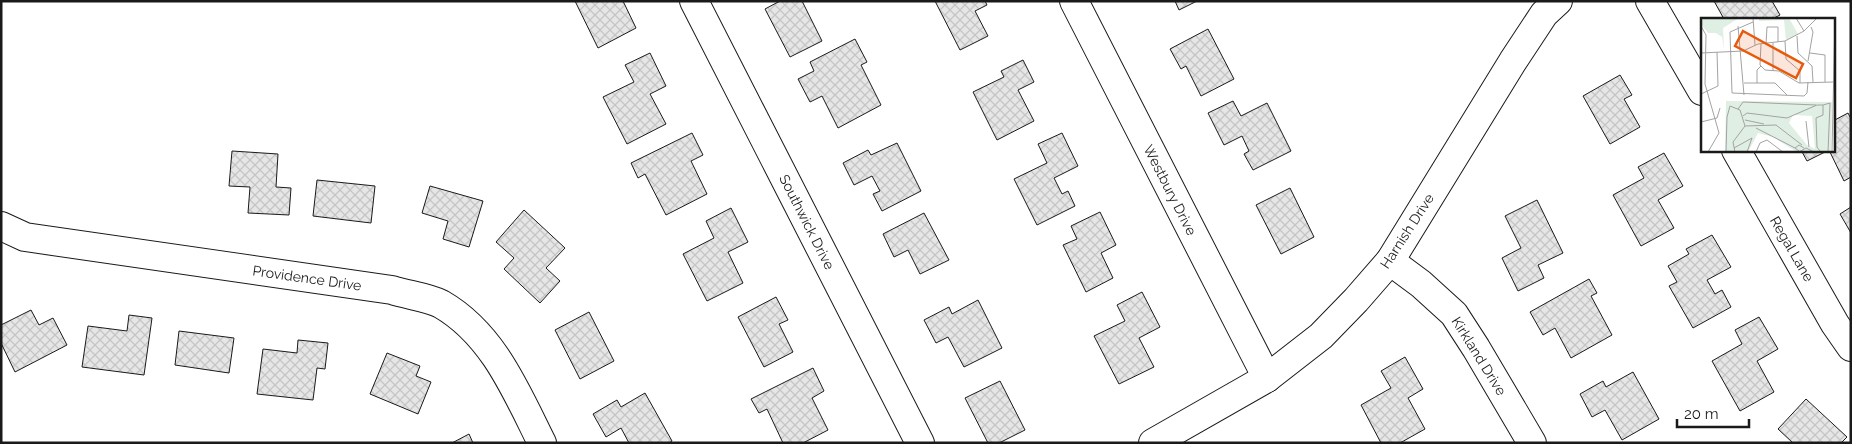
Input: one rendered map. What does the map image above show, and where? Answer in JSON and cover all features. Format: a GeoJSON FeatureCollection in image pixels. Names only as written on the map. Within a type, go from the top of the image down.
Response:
{"type":"FeatureCollection","features":[{"type":"Feature","properties":{"kind":"street","name":"Southwick Drive"},"geometry":{"type":"LineString","coordinates":[[694,1],[920,443]]}},
{"type":"Feature","properties":{"kind":"street","name":"Westbury Drive"},"geometry":{"type":"LineString","coordinates":[[1074,1],[1267,378]]}},
{"type":"Feature","properties":{"kind":"street","name":"Harnish Drive"},"geometry":{"type":"LineString","coordinates":[[1153,443],[1267,378],[1321,336],[1356,300],[1390,261],[1513,60],[1544,14],[1558,1]]}},
{"type":"Feature","properties":{"kind":"street"},"geometry":{"type":"LineString","coordinates":[[1650,1],[1701,89]]}},
{"type":"Feature","properties":{"kind":"street","name":"Regal Lane"},"geometry":{"type":"LineString","coordinates":[[1737,151],[1851,347]]}},
{"type":"Feature","properties":{"kind":"street","name":"Providence Drive"},"geometry":{"type":"LineString","coordinates":[[1,226],[25,237],[392,290],[439,303],[479,334],[496,357],[517,393],[542,443]]}},
{"type":"Feature","properties":{"kind":"street","name":"Kirkland Drive"},"geometry":{"type":"LineString","coordinates":[[1390,261],[1421,284],[1454,314],[1532,443]]}},
{"type":"Feature","properties":{"kind":"building"},"geometry":{"type":"Polygon","coordinates":[[[575,1],[623,1],[636,28],[598,48],[575,1]]]}},
{"type":"Feature","properties":{"kind":"building"},"geometry":{"type":"Polygon","coordinates":[[[780,1],[802,1],[822,41],[790,57],[765,9],[780,1]]]}},
{"type":"Feature","properties":{"kind":"building"},"geometry":{"type":"Polygon","coordinates":[[[935,1],[985,1],[987,5],[975,11],[988,36],[960,50],[935,1]]]}},
{"type":"Feature","properties":{"kind":"building"},"geometry":{"type":"Polygon","coordinates":[[[1175,1],[1197,1],[1179,10],[1175,1]]]}},
{"type":"Feature","properties":{"kind":"building"},"geometry":{"type":"Polygon","coordinates":[[[1714,1],[1772,1],[1780,15],[1774,18],[1723,18],[1714,1]]]}},
{"type":"Feature","properties":{"kind":"building"},"geometry":{"type":"Polygon","coordinates":[[[1208,29],[1234,79],[1201,96],[1186,66],[1181,69],[1170,49],[1208,29]]]}},
{"type":"Feature","properties":{"kind":"building"},"geometry":{"type":"Polygon","coordinates":[[[855,39],[867,62],[861,65],[881,105],[838,128],[822,96],[810,102],[798,79],[814,71],[810,62],[855,39]]]}},
{"type":"Feature","properties":{"kind":"building"},"geometry":{"type":"Polygon","coordinates":[[[650,53],[666,86],[650,94],[666,124],[627,144],[603,97],[634,82],[625,65],[650,53]]]}},
{"type":"Feature","properties":{"kind":"building"},"geometry":{"type":"Polygon","coordinates":[[[1023,60],[1034,82],[1018,90],[1034,121],[997,140],[973,92],[1004,77],[1001,71],[1023,60]]]}},
{"type":"Feature","properties":{"kind":"building"},"geometry":{"type":"Polygon","coordinates":[[[1620,75],[1632,95],[1624,99],[1640,127],[1610,144],[1583,96],[1620,75]]]}},
{"type":"Feature","properties":{"kind":"building"},"geometry":{"type":"Polygon","coordinates":[[[1233,101],[1241,116],[1267,103],[1291,151],[1253,170],[1244,154],[1249,151],[1242,136],[1224,145],[1208,113],[1233,101]]]}},
{"type":"Feature","properties":{"kind":"building"},"geometry":{"type":"Polygon","coordinates":[[[1848,113],[1851,119],[1851,177],[1844,181],[1829,151],[1834,151],[1834,120],[1848,113]]]}},
{"type":"Feature","properties":{"kind":"building"},"geometry":{"type":"Polygon","coordinates":[[[692,133],[703,155],[691,161],[707,194],[666,215],[645,174],[638,178],[631,163],[692,133]]]}},
{"type":"Feature","properties":{"kind":"building"},"geometry":{"type":"Polygon","coordinates":[[[1062,133],[1078,166],[1054,178],[1062,194],[1068,191],[1075,206],[1037,225],[1014,179],[1047,163],[1038,144],[1062,133]]]}},
{"type":"Feature","properties":{"kind":"building"},"geometry":{"type":"Polygon","coordinates":[[[897,143],[921,191],[882,211],[873,194],[880,191],[872,176],[854,185],[843,163],[868,150],[871,155],[897,143]]]}},
{"type":"Feature","properties":{"kind":"building"},"geometry":{"type":"Polygon","coordinates":[[[232,151],[278,154],[276,187],[291,188],[289,215],[248,213],[250,187],[229,186],[232,151]]]}},
{"type":"Feature","properties":{"kind":"building"},"geometry":{"type":"Polygon","coordinates":[[[1802,151],[1827,151],[1807,161],[1802,151]]]}},
{"type":"Feature","properties":{"kind":"building"},"geometry":{"type":"Polygon","coordinates":[[[1664,153],[1683,186],[1658,200],[1674,228],[1641,246],[1613,195],[1644,178],[1638,167],[1664,153]]]}},
{"type":"Feature","properties":{"kind":"building"},"geometry":{"type":"Polygon","coordinates":[[[317,180],[375,186],[371,223],[313,216],[317,180]]]}},
{"type":"Feature","properties":{"kind":"building"},"geometry":{"type":"Polygon","coordinates":[[[430,186],[483,201],[469,247],[443,239],[448,221],[422,213],[430,186]]]}},
{"type":"Feature","properties":{"kind":"building"},"geometry":{"type":"Polygon","coordinates":[[[1290,188],[1314,237],[1281,254],[1256,205],[1290,188]]]}},
{"type":"Feature","properties":{"kind":"building"},"geometry":{"type":"Polygon","coordinates":[[[1537,200],[1563,253],[1538,265],[1544,278],[1518,291],[1502,258],[1521,248],[1505,216],[1537,200]]]}},
{"type":"Feature","properties":{"kind":"building"},"geometry":{"type":"Polygon","coordinates":[[[1851,207],[1851,233],[1840,214],[1851,207]]]}},
{"type":"Feature","properties":{"kind":"building"},"geometry":{"type":"Polygon","coordinates":[[[731,208],[748,242],[728,252],[743,283],[707,301],[683,254],[714,238],[706,221],[731,208]]]}},
{"type":"Feature","properties":{"kind":"building"},"geometry":{"type":"Polygon","coordinates":[[[524,210],[565,248],[546,268],[560,281],[540,303],[504,269],[514,258],[496,242],[524,210]]]}},
{"type":"Feature","properties":{"kind":"building"},"geometry":{"type":"Polygon","coordinates":[[[1100,212],[1116,245],[1101,253],[1113,278],[1086,292],[1063,245],[1077,239],[1071,226],[1100,212]]]}},
{"type":"Feature","properties":{"kind":"building"},"geometry":{"type":"Polygon","coordinates":[[[924,213],[949,260],[920,274],[908,250],[894,257],[883,234],[924,213]]]}},
{"type":"Feature","properties":{"kind":"building"},"geometry":{"type":"Polygon","coordinates":[[[1712,235],[1731,267],[1707,280],[1715,294],[1722,290],[1731,307],[1693,328],[1669,286],[1677,282],[1668,266],[1689,254],[1686,249],[1712,235]]]}},
{"type":"Feature","properties":{"kind":"building"},"geometry":{"type":"Polygon","coordinates":[[[1589,279],[1597,293],[1591,296],[1612,335],[1571,358],[1555,328],[1543,335],[1530,312],[1589,279]]]}},
{"type":"Feature","properties":{"kind":"building"},"geometry":{"type":"Polygon","coordinates":[[[1142,292],[1160,327],[1139,338],[1154,367],[1119,384],[1094,336],[1125,321],[1117,305],[1142,292]]]}},
{"type":"Feature","properties":{"kind":"building"},"geometry":{"type":"Polygon","coordinates":[[[776,297],[788,320],[779,324],[793,352],[764,367],[738,317],[776,297]]]}},
{"type":"Feature","properties":{"kind":"building"},"geometry":{"type":"Polygon","coordinates":[[[978,300],[1002,348],[964,367],[948,337],[936,343],[924,320],[949,307],[952,314],[978,300]]]}},
{"type":"Feature","properties":{"kind":"building"},"geometry":{"type":"Polygon","coordinates":[[[31,310],[39,325],[53,318],[67,345],[15,372],[1,343],[1,325],[31,310]]]}},
{"type":"Feature","properties":{"kind":"building"},"geometry":{"type":"Polygon","coordinates":[[[589,312],[614,361],[580,379],[555,330],[589,312]]]}},
{"type":"Feature","properties":{"kind":"building"},"geometry":{"type":"Polygon","coordinates":[[[129,315],[152,318],[144,375],[82,367],[88,326],[127,331],[129,315]]]}},
{"type":"Feature","properties":{"kind":"building"},"geometry":{"type":"Polygon","coordinates":[[[1759,317],[1778,349],[1757,361],[1774,392],[1740,411],[1712,361],[1742,344],[1735,330],[1759,317]]]}},
{"type":"Feature","properties":{"kind":"building"},"geometry":{"type":"Polygon","coordinates":[[[179,331],[234,338],[229,373],[175,365],[179,331]]]}},
{"type":"Feature","properties":{"kind":"building"},"geometry":{"type":"Polygon","coordinates":[[[298,340],[328,343],[325,369],[317,368],[313,400],[257,394],[263,349],[297,353],[298,340]]]}},
{"type":"Feature","properties":{"kind":"building"},"geometry":{"type":"Polygon","coordinates":[[[387,353],[420,366],[416,376],[431,382],[418,414],[370,394],[387,353]]]}},
{"type":"Feature","properties":{"kind":"building"},"geometry":{"type":"Polygon","coordinates":[[[1405,357],[1423,389],[1408,398],[1425,429],[1400,443],[1381,443],[1361,405],[1391,388],[1381,371],[1405,357]]]}},
{"type":"Feature","properties":{"kind":"building"},"geometry":{"type":"Polygon","coordinates":[[[813,368],[824,391],[812,398],[828,430],[803,443],[783,443],[767,409],[759,413],[751,399],[813,368]]]}},
{"type":"Feature","properties":{"kind":"building"},"geometry":{"type":"Polygon","coordinates":[[[1633,372],[1659,419],[1622,440],[1605,410],[1592,417],[1580,394],[1603,381],[1606,387],[1633,372]]]}},
{"type":"Feature","properties":{"kind":"building"},"geometry":{"type":"Polygon","coordinates":[[[1000,381],[1025,430],[999,443],[988,443],[965,398],[1000,381]]]}},
{"type":"Feature","properties":{"kind":"building"},"geometry":{"type":"Polygon","coordinates":[[[645,393],[672,441],[669,443],[629,443],[621,428],[606,437],[593,414],[617,400],[621,407],[645,393]]]}},
{"type":"Feature","properties":{"kind":"building"},"geometry":{"type":"Polygon","coordinates":[[[1806,399],[1847,437],[1841,443],[1793,443],[1778,429],[1806,399]]]}},
{"type":"Feature","properties":{"kind":"building"},"geometry":{"type":"Polygon","coordinates":[[[469,434],[473,443],[452,443],[469,434]]]}}]}
